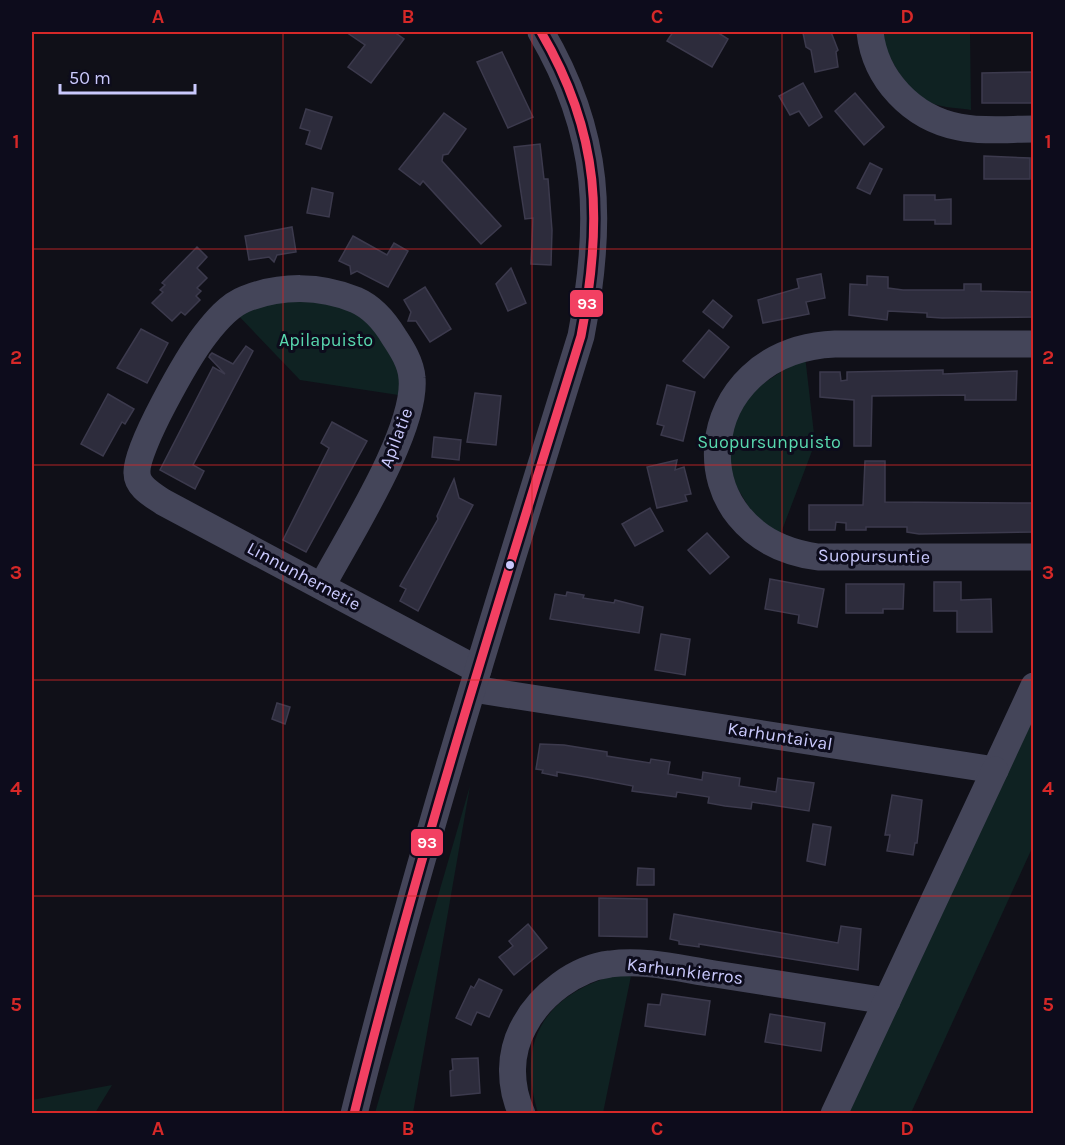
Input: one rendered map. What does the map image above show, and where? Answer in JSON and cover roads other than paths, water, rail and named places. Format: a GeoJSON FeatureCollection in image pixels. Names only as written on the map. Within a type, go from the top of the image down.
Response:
{"type":"FeatureCollection","features":[{"type":"Feature","properties":{"kind":"street"},"geometry":{"type":"LineString","coordinates":[[354,1113],[384,994],[475,679],[581,336],[591,282],[595,244],[593,197],[584,136],[569,88],[541,32]]}},
{"type":"Feature","properties":{"kind":"street"},"geometry":{"type":"LineString","coordinates":[[870,32],[874,52],[889,83],[913,107],[928,117],[960,128],[1034,129]]}},
{"type":"Feature","properties":{"kind":"street","name":"Apilatie"},"geometry":{"type":"LineString","coordinates":[[136,475],[138,458],[180,375],[204,336],[224,314],[243,299],[295,288],[335,291],[363,303],[386,323],[405,355],[412,378],[409,412],[393,453],[322,586]]}},
{"type":"Feature","properties":{"kind":"street","name":"Suopursuntie"},"geometry":{"type":"LineString","coordinates":[[1034,344],[835,344],[802,348],[770,362],[737,392],[721,421],[717,455],[724,489],[742,519],[754,531],[784,549],[818,556],[1034,557]]}},
{"type":"Feature","properties":{"kind":"street","name":"Linnunhernetie"},"geometry":{"type":"LineString","coordinates":[[136,475],[144,489],[163,502],[322,586],[475,679]]}},
{"type":"Feature","properties":{"kind":"street","name":"Karhuntaival"},"geometry":{"type":"LineString","coordinates":[[475,679],[994,770]]}},
{"type":"Feature","properties":{"kind":"street"},"geometry":{"type":"LineString","coordinates":[[834,1113],[1034,686]]}},
{"type":"Feature","properties":{"kind":"street","name":"Karhunkierros"},"geometry":{"type":"LineString","coordinates":[[522,1113],[514,1089],[513,1072],[517,1038],[536,1007],[549,994],[592,968],[608,964],[652,964],[886,1001]]}},
{"type":"Feature","properties":{"kind":"park label","name":"Apilapuisto"},"geometry":{"type":"Point","coordinates":[326,340]}},
{"type":"Feature","properties":{"kind":"park label","name":"Suopursunpuisto"},"geometry":{"type":"Point","coordinates":[769,442]}}]}
